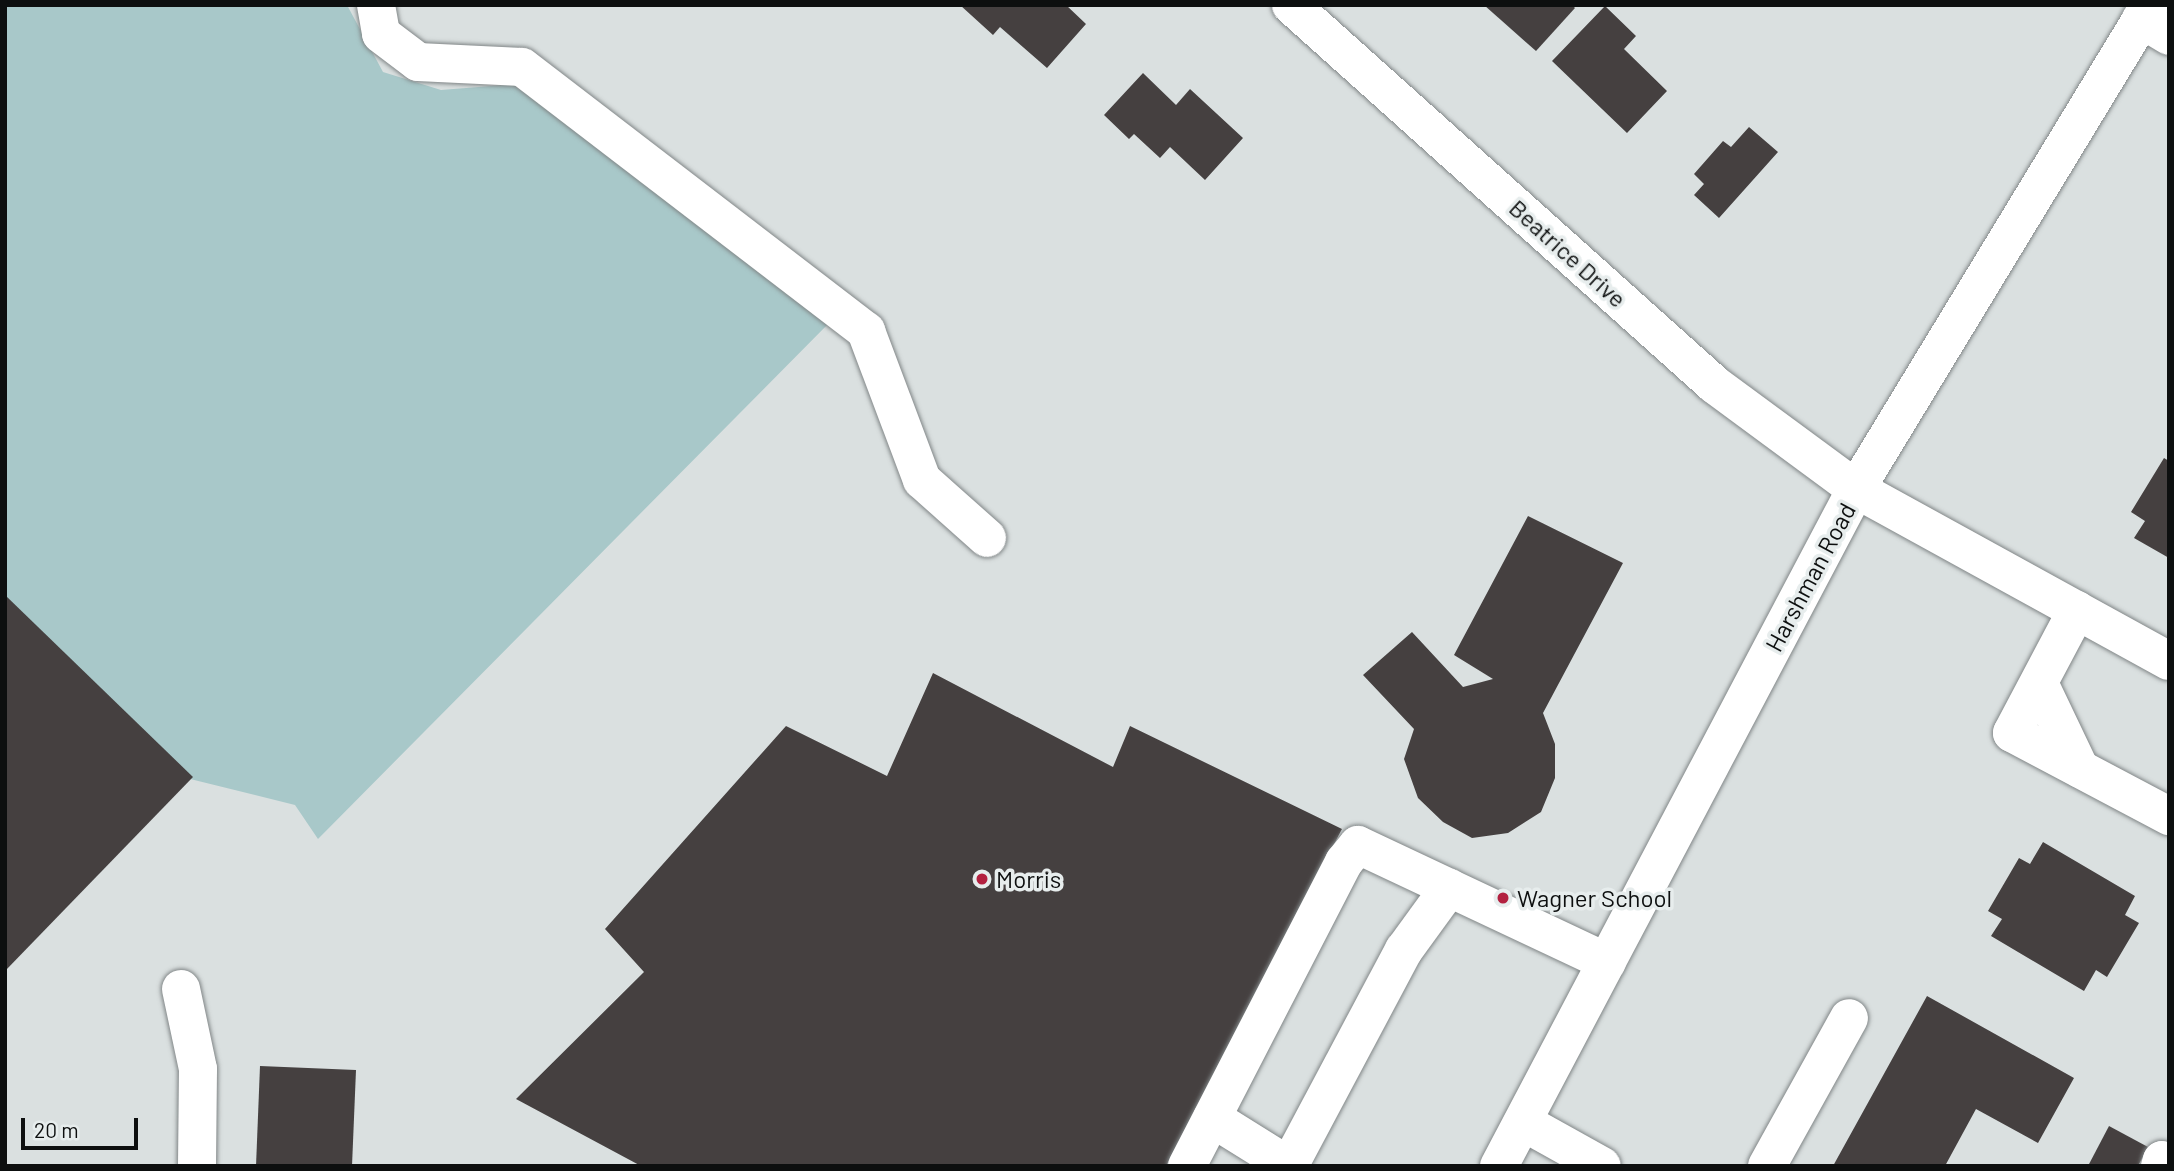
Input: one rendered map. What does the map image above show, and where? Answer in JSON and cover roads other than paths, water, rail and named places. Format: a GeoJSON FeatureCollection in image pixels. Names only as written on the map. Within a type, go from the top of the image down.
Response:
{"type":"FeatureCollection","features":[{"type":"Feature","properties":{"kind":"main road"},"geometry":{"type":"LineString","coordinates":[[376,5],[381,34],[418,62],[522,66],[866,331],[922,480],[987,538]]}},
{"type":"Feature","properties":{"kind":"main road","name":"Beatrice Drive"},"geometry":{"type":"LineString","coordinates":[[1291,5],[1716,385],[1856,489],[2169,661]]}},
{"type":"Feature","properties":{"kind":"main road","name":"Harshman Road"},"geometry":{"type":"LineString","coordinates":[[1499,1166],[1856,489],[2153,20]]}},
{"type":"Feature","properties":{"kind":"main road"},"geometry":{"type":"LineString","coordinates":[[2077,610],[2012,733],[2169,816]]}},
{"type":"Feature","properties":{"kind":"main road"},"geometry":{"type":"LineString","coordinates":[[1187,1166],[1344,862],[1359,845],[1607,962]]}},
{"type":"Feature","properties":{"kind":"main road"},"geometry":{"type":"LineString","coordinates":[[1212,1118],[1289,1166],[1404,950],[1449,888]]}},
{"type":"Feature","properties":{"kind":"main road"},"geometry":{"type":"LineString","coordinates":[[181,989],[198,1069],[197,1166]]}},
{"type":"Feature","properties":{"kind":"main road"},"geometry":{"type":"LineString","coordinates":[[1767,1166],[1849,1018]]}},
{"type":"Feature","properties":{"kind":"main road"},"geometry":{"type":"LineString","coordinates":[[1523,1122],[1602,1166]]}},
{"type":"Feature","properties":{"kind":"main road"},"geometry":{"type":"LineString","coordinates":[[2160,1166],[2162,1160],[2169,1163]]}},
{"type":"Feature","properties":{"kind":"place","name":"Morris"},"geometry":{"type":"Point","coordinates":[982,879]}},
{"type":"Feature","properties":{"kind":"place","name":"Wagner School"},"geometry":{"type":"Point","coordinates":[1503,898]}}]}
